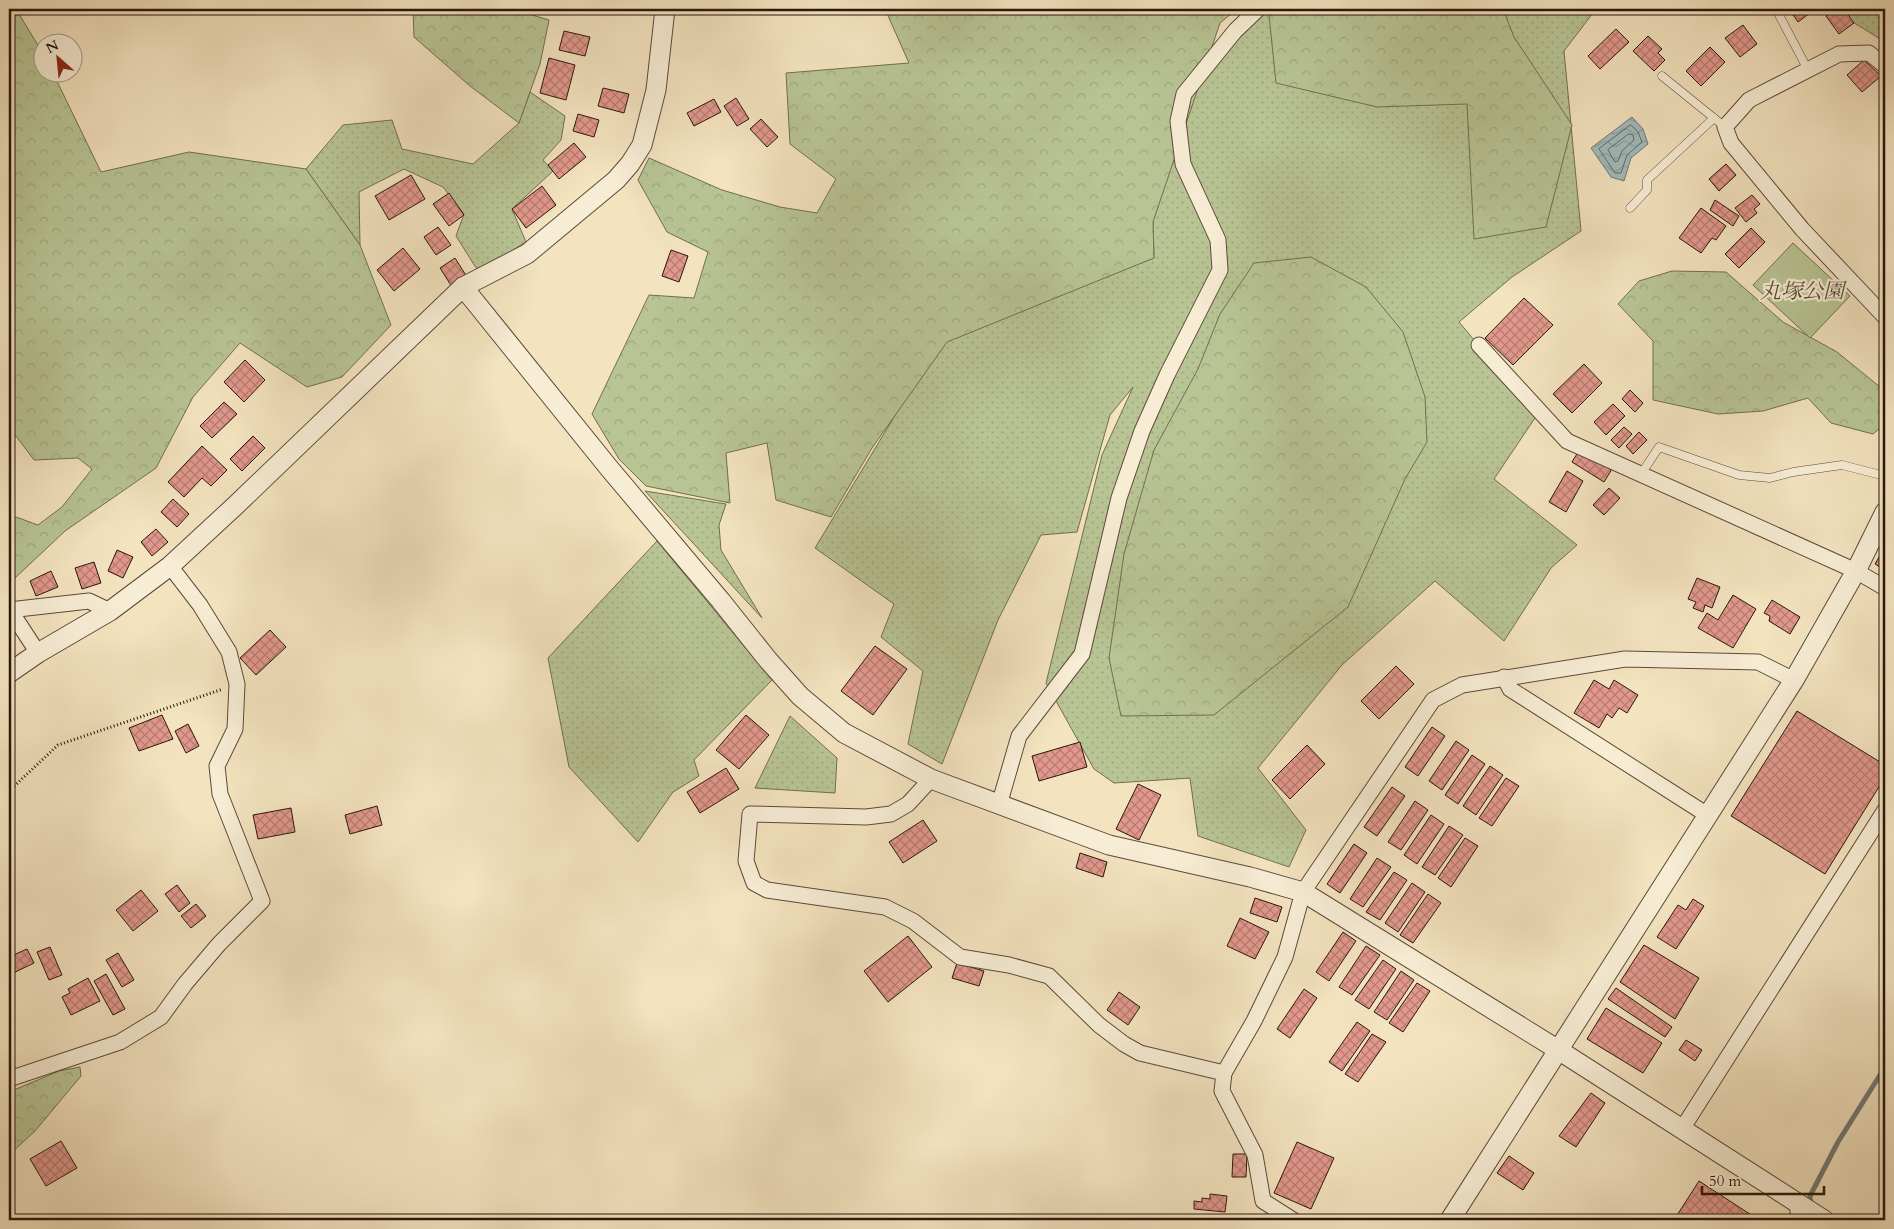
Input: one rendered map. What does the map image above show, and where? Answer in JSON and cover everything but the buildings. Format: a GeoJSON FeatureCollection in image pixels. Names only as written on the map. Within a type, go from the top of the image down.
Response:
{"type":"FeatureCollection","features":[{"type":"Feature","properties":{"kind":"street"},"geometry":{"type":"LineString","coordinates":[[9,673],[38,653],[110,610],[170,566],[463,287],[528,254],[616,180],[630,164],[642,145],[656,90],[665,9]]}},
{"type":"Feature","properties":{"kind":"street"},"geometry":{"type":"LineString","coordinates":[[999,805],[1019,736],[1082,654],[1120,498],[1142,431],[1167,375],[1220,270],[1218,240],[1183,164],[1178,121],[1184,94],[1235,31],[1258,9]]}},
{"type":"Feature","properties":{"kind":"street"},"geometry":{"type":"LineString","coordinates":[[1885,66],[1869,53],[1839,54],[1749,100],[1719,123],[1731,143],[1802,229],[1885,317]]}},
{"type":"Feature","properties":{"kind":"street"},"geometry":{"type":"LineString","coordinates":[[463,287],[609,468],[800,696],[844,733],[931,779],[1109,846],[1250,877],[1303,892],[1682,1129],[1798,1211],[1824,1220]]}},
{"type":"Feature","properties":{"kind":"street"},"geometry":{"type":"LineString","coordinates":[[1479,345],[1567,441],[1856,570],[1885,588]]}},
{"type":"Feature","properties":{"kind":"street"},"geometry":{"type":"LineString","coordinates":[[1450,1220],[1560,1051],[1794,680],[1856,570],[1885,512]]}},
{"type":"Feature","properties":{"kind":"street"},"geometry":{"type":"LineString","coordinates":[[9,1079],[120,1042],[162,1017],[185,984],[218,944],[262,901],[220,794],[217,766],[235,729],[237,684],[229,652],[200,605],[170,566]]}},
{"type":"Feature","properties":{"kind":"street"},"geometry":{"type":"LineString","coordinates":[[38,653],[10,610],[89,601],[110,610]]}},
{"type":"Feature","properties":{"kind":"street"},"geometry":{"type":"LineString","coordinates":[[1293,1220],[1262,1200],[1255,1155],[1222,1091],[1224,1073],[1254,1021],[1285,957],[1303,892],[1433,700],[1462,685],[1625,659],[1758,662],[1794,680]]}},
{"type":"Feature","properties":{"kind":"street"},"geometry":{"type":"LineString","coordinates":[[1504,677],[1510,689],[1708,816]]}},
{"type":"Feature","properties":{"kind":"street"},"geometry":{"type":"LineString","coordinates":[[931,779],[908,804],[891,814],[866,817],[750,814],[746,861],[754,883],[766,890],[885,907],[913,922],[960,957],[1010,965],[1049,976],[1099,1024],[1124,1044],[1140,1053],[1224,1073]]}},
{"type":"Feature","properties":{"kind":"street"},"geometry":{"type":"LineString","coordinates":[[1682,1129],[1885,810]]}},
{"type":"Feature","properties":{"kind":"lane"},"geometry":{"type":"LineString","coordinates":[[1776,9],[1808,70]]}},
{"type":"Feature","properties":{"kind":"lane"},"geometry":{"type":"LineString","coordinates":[[1630,208],[1647,190],[1647,180],[1719,123],[1662,76]]}},
{"type":"Feature","properties":{"kind":"lane"},"geometry":{"type":"LineString","coordinates":[[1641,474],[1658,447],[1739,475],[1770,478],[1793,472],[1842,466],[1885,476]]}},
{"type":"Feature","properties":{"kind":"path"},"geometry":{"type":"LineString","coordinates":[[9,791],[58,745],[237,684]]}},
{"type":"Feature","properties":{"kind":"green space"},"geometry":{"type":"Polygon","coordinates":[[[9,9],[16,9],[32,35],[32,82],[57,82],[101,172],[189,152],[306,169],[360,245],[391,325],[342,377],[307,387],[240,343],[193,397],[156,468],[65,531],[15,578],[9,571],[9,524],[16,517],[38,525],[62,507],[92,469],[78,458],[34,460],[16,436],[9,438],[9,9]]]}},
{"type":"Feature","properties":{"kind":"green space"},"geometry":{"type":"Polygon","coordinates":[[[413,9],[512,9],[549,20],[540,64],[519,123],[470,86],[414,37],[413,9]]]}},
{"type":"Feature","properties":{"kind":"green space"},"geometry":{"type":"Polygon","coordinates":[[[885,9],[1237,9],[1220,23],[1153,222],[1154,258],[947,342],[872,448],[831,517],[776,500],[767,443],[726,453],[730,503],[646,486],[619,459],[592,414],[649,295],[694,298],[708,252],[667,232],[638,180],[649,158],[722,190],[780,207],[817,213],[836,179],[790,144],[786,73],[909,63],[885,9]]]}},
{"type":"Feature","properties":{"kind":"green space"},"geometry":{"type":"Polygon","coordinates":[[[1266,9],[1596,9],[1564,51],[1581,231],[1512,277],[1459,322],[1537,415],[1494,479],[1577,545],[1551,568],[1504,641],[1435,581],[1342,665],[1258,768],[1306,830],[1289,867],[1198,836],[1190,778],[1114,783],[1094,769],[1046,683],[1102,455],[1133,387],[1110,415],[1077,532],[1041,535],[998,620],[942,764],[908,744],[923,671],[881,637],[894,604],[815,548],[943,336],[1154,258],[1153,222],[1180,80],[1266,9]]]}},
{"type":"Feature","properties":{"kind":"green space"},"geometry":{"type":"Polygon","coordinates":[[[1275,9],[1503,9],[1514,37],[1572,125],[1546,227],[1474,239],[1467,104],[1377,107],[1276,83],[1269,15],[1275,9]]]}},
{"type":"Feature","properties":{"kind":"green space"},"geometry":{"type":"Polygon","coordinates":[[[1832,9],[1885,9],[1885,42],[1832,9]]]}},
{"type":"Feature","properties":{"kind":"green space"},"geometry":{"type":"Polygon","coordinates":[[[530,92],[565,116],[561,140],[543,160],[553,171],[512,209],[526,242],[478,271],[456,236],[464,214],[443,187],[404,169],[359,192],[360,245],[306,169],[343,125],[392,120],[402,149],[473,164],[519,123],[530,92]]]}},
{"type":"Feature","properties":{"kind":"green space","name":"丸塚公園"},"geometry":{"type":"Polygon","coordinates":[[[1793,243],[1850,296],[1810,338],[1753,285],[1793,243]]]}},
{"type":"Feature","properties":{"kind":"green space"},"geometry":{"type":"Polygon","coordinates":[[[1311,257],[1366,287],[1403,332],[1425,397],[1427,442],[1405,479],[1348,607],[1214,715],[1121,716],[1109,658],[1124,554],[1154,450],[1198,369],[1220,314],[1254,263],[1311,257]]]}},
{"type":"Feature","properties":{"kind":"green space"},"geometry":{"type":"Polygon","coordinates":[[[1672,271],[1726,272],[1783,322],[1837,352],[1885,391],[1885,424],[1873,434],[1831,423],[1808,398],[1763,411],[1718,414],[1653,400],[1653,341],[1618,304],[1639,281],[1672,271]]]}},
{"type":"Feature","properties":{"kind":"green space"},"geometry":{"type":"Polygon","coordinates":[[[645,491],[726,504],[719,525],[721,550],[762,618],[645,491]]]}},
{"type":"Feature","properties":{"kind":"green space"},"geometry":{"type":"Polygon","coordinates":[[[657,541],[772,680],[694,760],[699,776],[673,792],[638,842],[569,767],[548,658],[657,541]]]}},
{"type":"Feature","properties":{"kind":"green space"},"geometry":{"type":"Polygon","coordinates":[[[790,716],[837,758],[835,793],[755,788],[790,716]]]}},
{"type":"Feature","properties":{"kind":"green space"},"geometry":{"type":"Polygon","coordinates":[[[80,1067],[81,1076],[35,1131],[9,1155],[9,1092],[59,1071],[80,1067]]]}},
{"type":"Feature","properties":{"kind":"water"},"geometry":{"type":"Polygon","coordinates":[[[1632,117],[1643,129],[1648,144],[1631,158],[1624,181],[1611,177],[1591,148],[1632,117]]]}},
{"type":"Feature","properties":{"kind":"waterway"},"geometry":{"type":"LineString","coordinates":[[1811,1206],[1810,1196],[1838,1142],[1885,1067]]}}]}
